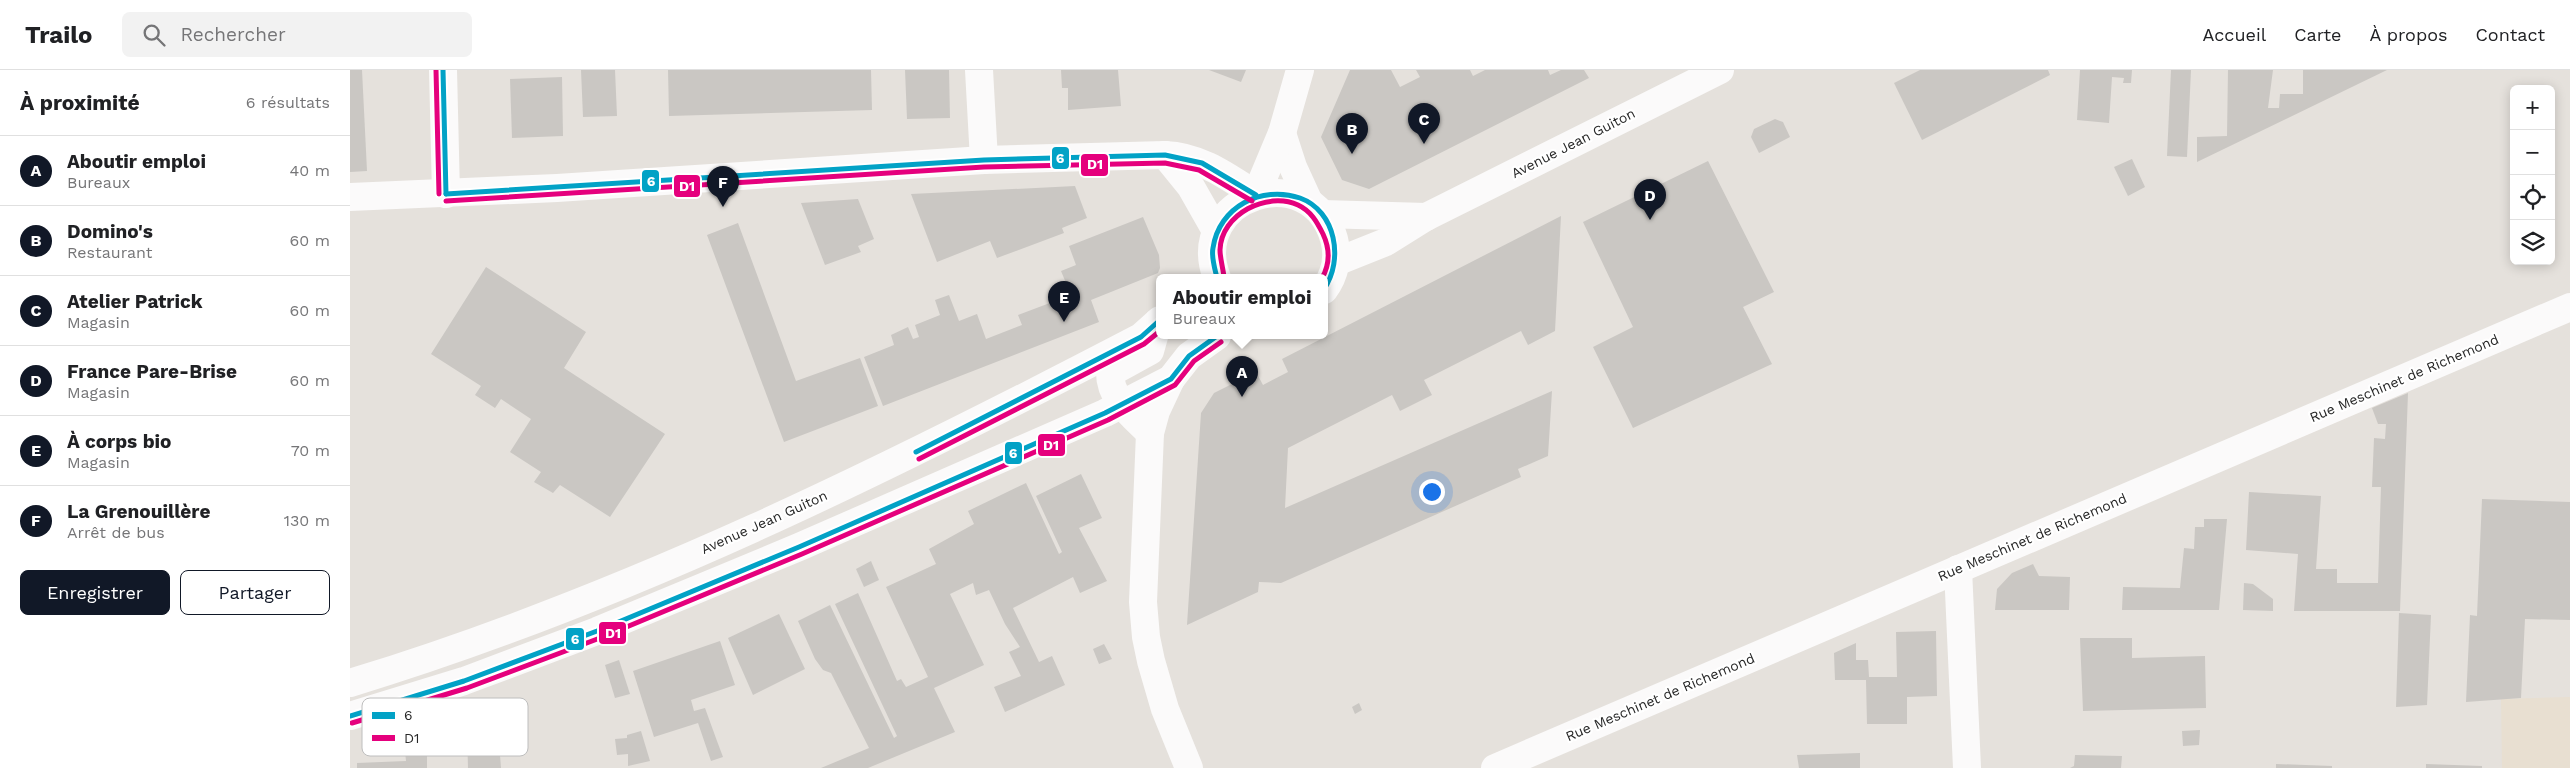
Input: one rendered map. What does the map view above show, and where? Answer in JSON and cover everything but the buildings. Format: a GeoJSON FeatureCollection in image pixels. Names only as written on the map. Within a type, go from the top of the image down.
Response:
{"type":"FeatureCollection","features":[{"type":"Feature","properties":{"kind":"street"},"geometry":{"type":"LineString","coordinates":[[443,70],[446,194]]}},
{"type":"Feature","properties":{"kind":"street"},"geometry":{"type":"LineString","coordinates":[[979,70],[984,160]]}},
{"type":"Feature","properties":{"kind":"street"},"geometry":{"type":"LineString","coordinates":[[1199,274],[1215,254],[1226,215],[1240,203],[1256,195],[1282,133],[1300,70]]}},
{"type":"Feature","properties":{"kind":"street","name":"Avenue Jean Guiton"},"geometry":{"type":"LineString","coordinates":[[1336,262],[1386,242],[1426,217],[1720,70]]}},
{"type":"Feature","properties":{"kind":"street"},"geometry":{"type":"LineString","coordinates":[[1282,133],[1293,167],[1315,208],[1331,229],[1336,245],[1336,262],[1331,281],[1328,285]]}},
{"type":"Feature","properties":{"kind":"street"},"geometry":{"type":"LineString","coordinates":[[350,198],[446,194],[984,160],[1165,155],[1177,156],[1206,165],[1256,195]]}},
{"type":"Feature","properties":{"kind":"street"},"geometry":{"type":"LineString","coordinates":[[1165,155],[1191,187],[1215,254]]}},
{"type":"Feature","properties":{"kind":"street","name":"Avenue Jean Guiton"},"geometry":{"type":"LineString","coordinates":[[1256,195],[1276,192],[1293,195],[1315,208],[1426,217]]}},
{"type":"Feature","properties":{"kind":"street","name":"Rue Meschinet de Richemond"},"geometry":{"type":"LineString","coordinates":[[1494,768],[2570,306]]}},
{"type":"Feature","properties":{"kind":"street","name":"Avenue Jean Guiton"},"geometry":{"type":"LineString","coordinates":[[350,684],[538,619],[667,566],[888,466],[1141,337],[1156,324]]}},
{"type":"Feature","properties":{"kind":"street"},"geometry":{"type":"LineString","coordinates":[[1150,433],[1121,405],[1110,381],[1110,374],[1150,351],[1156,331]]}},
{"type":"Feature","properties":{"kind":"street"},"geometry":{"type":"LineString","coordinates":[[1189,768],[1165,709],[1146,637],[1144,602],[1150,433],[1156,411],[1171,379],[1189,356],[1213,339]]}},
{"type":"Feature","properties":{"kind":"street"},"geometry":{"type":"LineString","coordinates":[[409,698],[464,681],[597,631],[808,543],[1121,405],[1171,379]]}},
{"type":"Feature","properties":{"kind":"street"},"geometry":{"type":"LineString","coordinates":[[1958,569],[1966,768]]}},
{"type":"Feature","properties":{"kind":"street"},"geometry":{"type":"LineString","coordinates":[[350,716],[362,712]]}},
{"type":"Feature","properties":{"kind":"shaded area"},"geometry":{"type":"Polygon","coordinates":[[[2570,697],[2570,768],[2502,768],[2501,699],[2570,697]]]}},
{"type":"Feature","properties":{"kind":"transit line","name":"D1"},"geometry":{"type":"LineString","coordinates":[[436,70],[439,194]]}},
{"type":"Feature","properties":{"kind":"transit line","name":"6"},"geometry":{"type":"LineString","coordinates":[[443,70],[446,194]]}},
{"type":"Feature","properties":{"kind":"transit line","name":"6"},"geometry":{"type":"LineString","coordinates":[[446,194],[984,160],[1165,155],[1202,163],[1256,195]]}},
{"type":"Feature","properties":{"kind":"transit line","name":"D1"},"geometry":{"type":"LineString","coordinates":[[446,201],[984,167],[1165,163],[1199,170],[1252,201]]}},
{"type":"Feature","properties":{"kind":"transit line","name":"6"},"geometry":{"type":"LineString","coordinates":[[1216,274],[1213,252],[1217,234],[1224,221],[1233,211],[1257,197],[1285,195],[1300,198],[1312,204],[1329,225],[1335,251],[1334,264],[1328,281]]}},
{"type":"Feature","properties":{"kind":"transit line","name":"D1"},"geometry":{"type":"LineString","coordinates":[[1223,274],[1220,250],[1222,237],[1228,226],[1237,216],[1248,209],[1273,201],[1286,201],[1298,205],[1307,210],[1316,221],[1323,234],[1328,251],[1328,262],[1324,274]]}},
{"type":"Feature","properties":{"kind":"transit line","name":"6"},"geometry":{"type":"LineString","coordinates":[[916,452],[1141,337],[1156,324]]}},
{"type":"Feature","properties":{"kind":"transit line","name":"D1"},"geometry":{"type":"LineString","coordinates":[[919,459],[1144,344],[1156,334]]}},
{"type":"Feature","properties":{"kind":"transit line","name":"6"},"geometry":{"type":"LineString","coordinates":[[409,698],[464,681],[597,631],[799,547],[1105,413],[1171,379],[1189,356],[1213,339]]}},
{"type":"Feature","properties":{"kind":"transit line","name":"D1"},"geometry":{"type":"LineString","coordinates":[[434,698],[467,688],[600,638],[802,554],[1108,420],[1175,385],[1194,361],[1221,342]]}},
{"type":"Feature","properties":{"kind":"transit line","name":"6"},"geometry":{"type":"LineString","coordinates":[[350,716],[362,712]]}},
{"type":"Feature","properties":{"kind":"transit line","name":"D1"},"geometry":{"type":"LineString","coordinates":[[352,723],[362,720]]}},
{"type":"Feature","properties":{"kind":"place","name":"Atelier Patrick"},"geometry":{"type":"Point","coordinates":[1424,144]}},
{"type":"Feature","properties":{"kind":"place","name":"Domino's"},"geometry":{"type":"Point","coordinates":[1352,154]}},
{"type":"Feature","properties":{"kind":"place","name":"La Grenouillère"},"geometry":{"type":"Point","coordinates":[723,207]}},
{"type":"Feature","properties":{"kind":"place","name":"France Pare-Brise"},"geometry":{"type":"Point","coordinates":[1650,220]}},
{"type":"Feature","properties":{"kind":"place","name":"À corps bio"},"geometry":{"type":"Point","coordinates":[1064,322]}},
{"type":"Feature","properties":{"kind":"place","name":"Aboutir emploi"},"geometry":{"type":"Point","coordinates":[1242,397]}}]}
